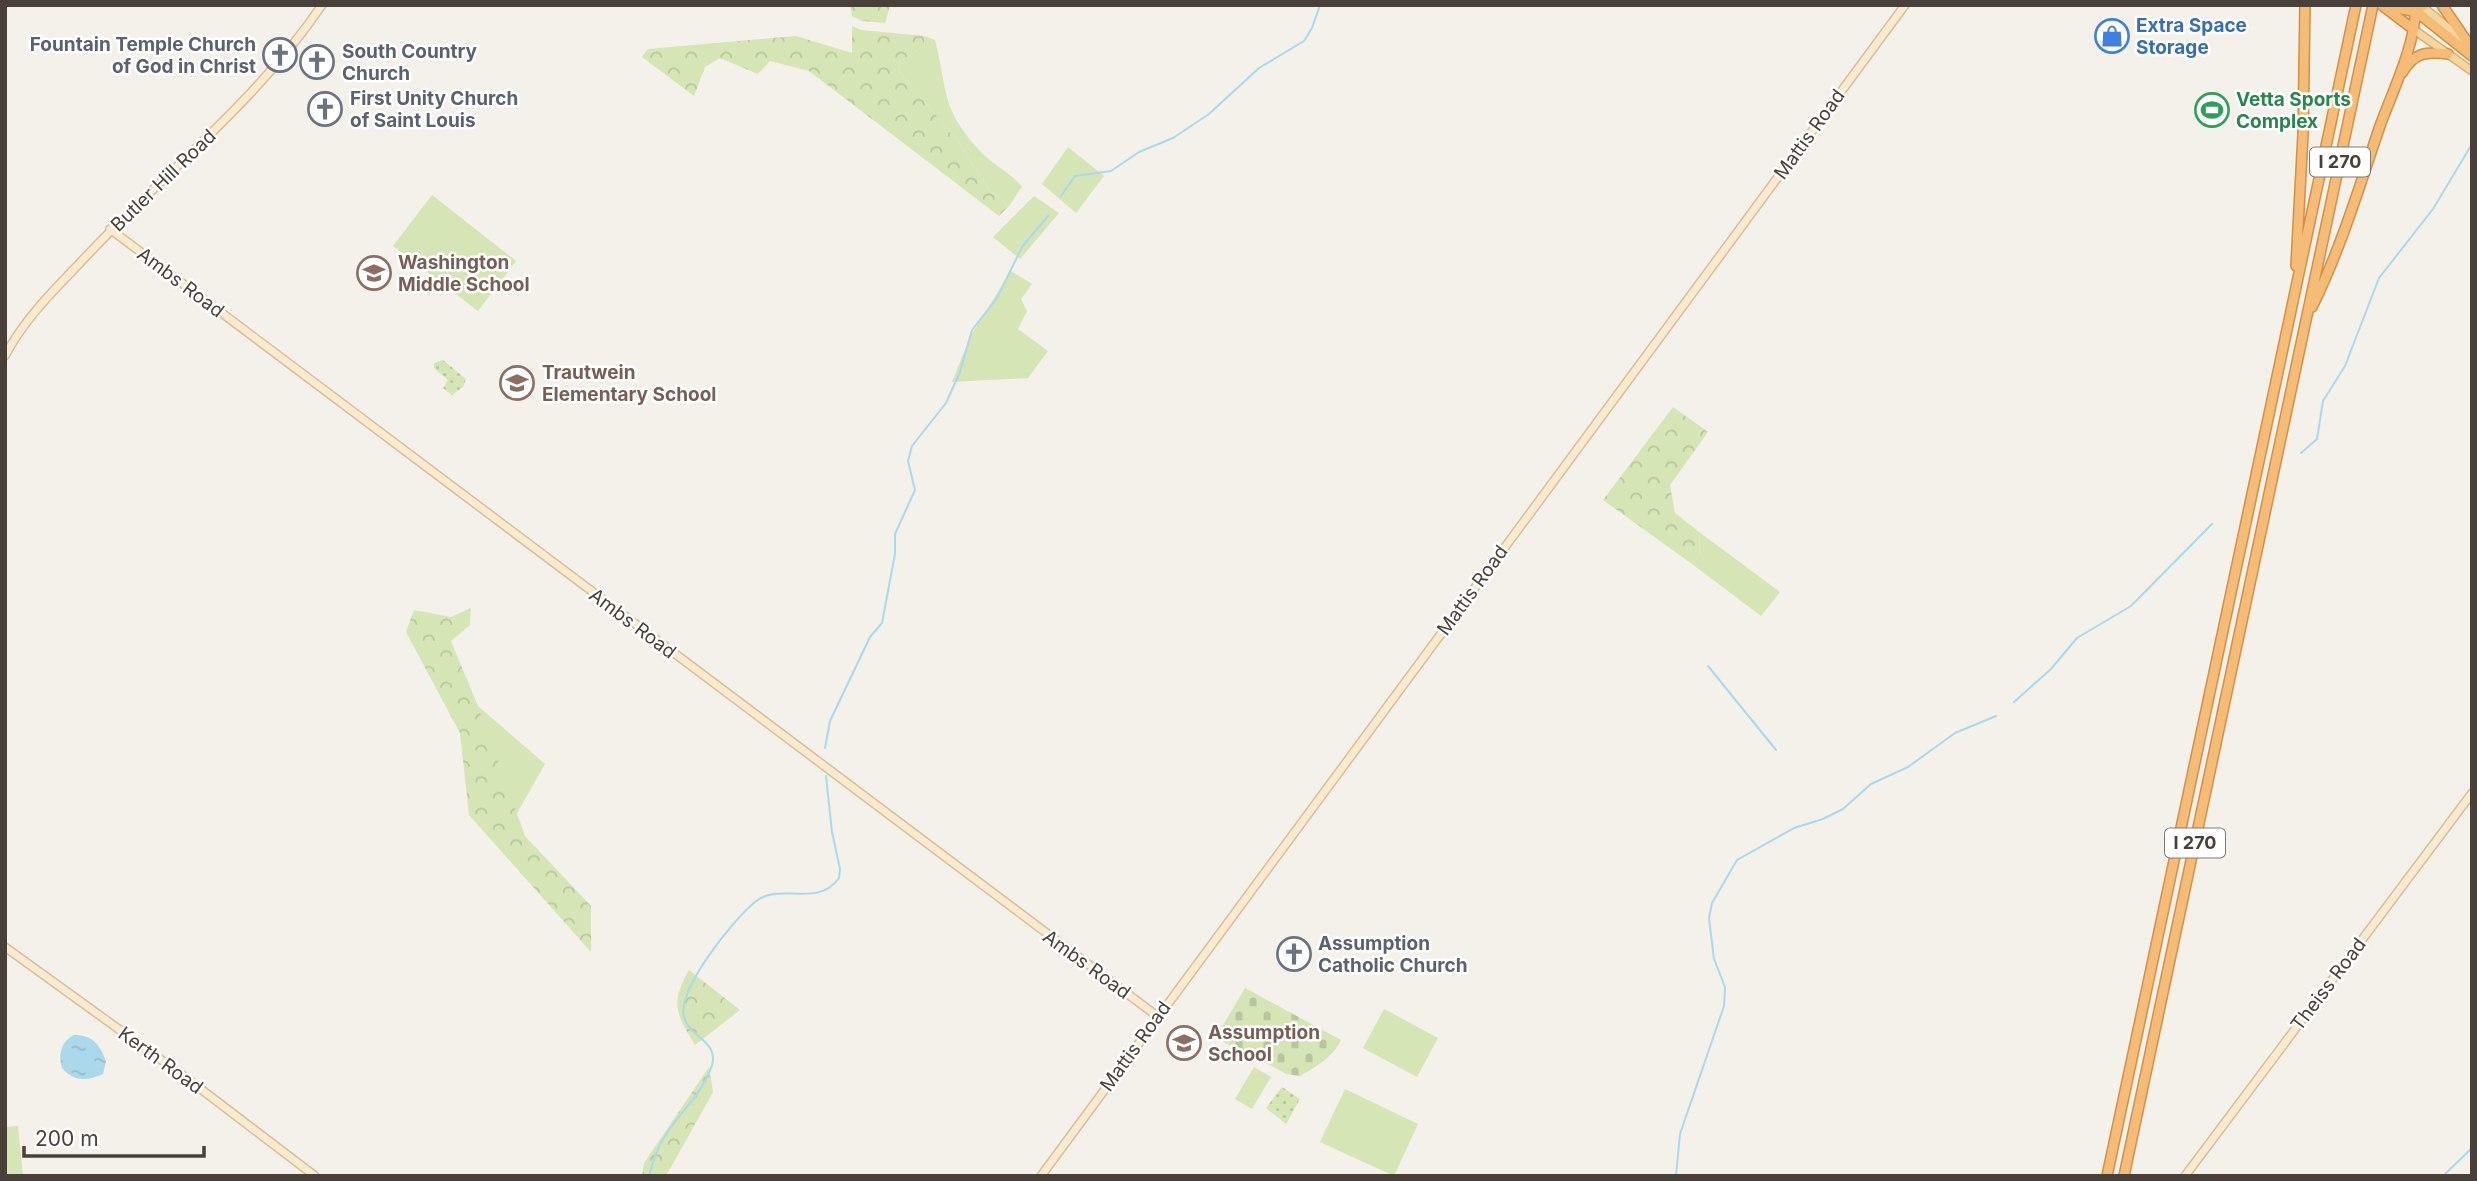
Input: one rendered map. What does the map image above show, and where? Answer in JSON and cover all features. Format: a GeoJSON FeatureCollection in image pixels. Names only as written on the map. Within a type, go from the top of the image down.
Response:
{"type":"FeatureCollection","features":[{"type":"Feature","properties":{"kind":"highway"},"geometry":{"type":"LineString","coordinates":[[2296,289],[2303,146],[2305,5]]}},
{"type":"Feature","properties":{"kind":"highway","name":"I 270"},"geometry":{"type":"LineString","coordinates":[[2107,1176],[2356,5]]}},
{"type":"Feature","properties":{"kind":"highway","name":"I 270"},"geometry":{"type":"LineString","coordinates":[[2124,1176],[2373,5]]}},
{"type":"Feature","properties":{"kind":"highway"},"geometry":{"type":"LineString","coordinates":[[2382,5],[2393,10],[2413,29]]}},
{"type":"Feature","properties":{"kind":"highway"},"geometry":{"type":"LineString","coordinates":[[2442,5],[2471,50]]}},
{"type":"Feature","properties":{"kind":"highway"},"geometry":{"type":"LineString","coordinates":[[2306,318],[2328,276],[2393,90],[2418,6]]}},
{"type":"Feature","properties":{"kind":"highway"},"geometry":{"type":"LineString","coordinates":[[2393,10],[2418,6],[2471,50]]}},
{"type":"Feature","properties":{"kind":"highway"},"geometry":{"type":"LineString","coordinates":[[2393,90],[2410,60],[2419,54],[2448,54]]}},
{"type":"Feature","properties":{"kind":"main road"},"geometry":{"type":"LineString","coordinates":[[2413,29],[2472,71]]}},
{"type":"Feature","properties":{"kind":"street","name":"Butler Hill Road"},"geometry":{"type":"LineString","coordinates":[[5,356],[26,323],[110,229],[245,102],[282,59],[322,5]]}},
{"type":"Feature","properties":{"kind":"street","name":"Mattis Road"},"geometry":{"type":"LineString","coordinates":[[1041,1176],[1905,5]]}},
{"type":"Feature","properties":{"kind":"street","name":"Ambs Road"},"geometry":{"type":"LineString","coordinates":[[110,229],[1157,1016]]}},
{"type":"Feature","properties":{"kind":"street","name":"Theiss Road"},"geometry":{"type":"LineString","coordinates":[[2185,1176],[2472,793]]}},
{"type":"Feature","properties":{"kind":"street","name":"Kerth Road"},"geometry":{"type":"LineString","coordinates":[[5,947],[185,1077],[315,1176]]}},
{"type":"Feature","properties":{"kind":"green space"},"geometry":{"type":"Polygon","coordinates":[[[850,5],[890,5],[885,23],[862,21],[852,16],[850,5]]]}},
{"type":"Feature","properties":{"kind":"green space"},"geometry":{"type":"Polygon","coordinates":[[[852,26],[861,30],[924,36],[925,45],[898,63],[901,74],[957,140],[990,191],[1009,206],[999,216],[809,71],[770,61],[758,74],[720,58],[705,67],[694,96],[642,57],[648,49],[796,36],[852,53],[852,26]]]}},
{"type":"Feature","properties":{"kind":"green space"},"geometry":{"type":"Polygon","coordinates":[[[924,36],[935,40],[947,99],[958,123],[981,152],[1022,187],[1009,206],[990,191],[957,140],[901,74],[898,63],[925,45],[924,36]]]}},
{"type":"Feature","properties":{"kind":"green space"},"geometry":{"type":"Polygon","coordinates":[[[1068,147],[1104,176],[1076,213],[1042,184],[1068,147]]]}},
{"type":"Feature","properties":{"kind":"green space"},"geometry":{"type":"Polygon","coordinates":[[[432,195],[516,261],[478,311],[393,246],[432,195]]]}},
{"type":"Feature","properties":{"kind":"green space"},"geometry":{"type":"Polygon","coordinates":[[[1034,196],[1059,213],[1020,259],[993,237],[1034,196]]]}},
{"type":"Feature","properties":{"kind":"green space"},"geometry":{"type":"Polygon","coordinates":[[[1011,271],[1032,284],[1021,299],[1027,311],[1018,329],[1048,351],[1028,378],[952,382],[971,335],[1011,271]]]}},
{"type":"Feature","properties":{"kind":"green space"},"geometry":{"type":"Polygon","coordinates":[[[443,360],[466,379],[463,387],[452,395],[443,388],[448,380],[434,368],[434,363],[443,360]]]}},
{"type":"Feature","properties":{"kind":"green space"},"geometry":{"type":"Polygon","coordinates":[[[1673,407],[1708,432],[1670,485],[1675,513],[1699,532],[1700,554],[1692,564],[1603,500],[1673,407]]]}},
{"type":"Feature","properties":{"kind":"green space"},"geometry":{"type":"Polygon","coordinates":[[[1699,532],[1780,592],[1761,616],[1692,564],[1700,554],[1699,532]]]}},
{"type":"Feature","properties":{"kind":"green space"},"geometry":{"type":"Polygon","coordinates":[[[471,608],[470,625],[451,641],[478,706],[525,836],[591,906],[591,952],[469,815],[460,733],[406,632],[414,610],[451,617],[471,608]]]}},
{"type":"Feature","properties":{"kind":"green space"},"geometry":{"type":"Polygon","coordinates":[[[478,706],[545,764],[516,815],[478,706]]]}},
{"type":"Feature","properties":{"kind":"green space"},"geometry":{"type":"Polygon","coordinates":[[[689,970],[740,1010],[695,1045],[683,1025],[678,1008],[679,991],[689,970]]]}},
{"type":"Feature","properties":{"kind":"green space"},"geometry":{"type":"Polygon","coordinates":[[[1245,988],[1341,1040],[1338,1046],[1324,1061],[1300,1076],[1286,1074],[1252,1055],[1249,1058],[1216,1037],[1245,988]]]}},
{"type":"Feature","properties":{"kind":"green space"},"geometry":{"type":"Polygon","coordinates":[[[1384,1009],[1438,1038],[1417,1077],[1363,1048],[1384,1009]]]}},
{"type":"Feature","properties":{"kind":"green space"},"geometry":{"type":"Polygon","coordinates":[[[709,1067],[713,1092],[666,1176],[642,1176],[644,1163],[709,1067]]]}},
{"type":"Feature","properties":{"kind":"green space"},"geometry":{"type":"Polygon","coordinates":[[[1254,1067],[1271,1077],[1252,1109],[1235,1099],[1254,1067]]]}},
{"type":"Feature","properties":{"kind":"green space"},"geometry":{"type":"Polygon","coordinates":[[[1282,1087],[1300,1099],[1286,1124],[1266,1108],[1282,1087]]]}},
{"type":"Feature","properties":{"kind":"green space"},"geometry":{"type":"Polygon","coordinates":[[[1345,1089],[1418,1124],[1394,1176],[1320,1142],[1345,1089]]]}},
{"type":"Feature","properties":{"kind":"green space"},"geometry":{"type":"Polygon","coordinates":[[[18,1126],[23,1176],[5,1176],[5,1127],[18,1126]]]}},
{"type":"Feature","properties":{"kind":"water"},"geometry":{"type":"Polygon","coordinates":[[[74,1035],[91,1039],[98,1045],[106,1061],[103,1074],[81,1079],[71,1076],[62,1068],[62,1049],[66,1041],[74,1035]]]}},
{"type":"Feature","properties":{"kind":"waterway"},"geometry":{"type":"LineString","coordinates":[[1061,196],[1075,176],[1111,171],[1139,152],[1173,138],[1209,114],[1259,68],[1304,41],[1320,5]]}},
{"type":"Feature","properties":{"kind":"waterway"},"geometry":{"type":"LineString","coordinates":[[2301,453],[2317,439],[2323,401],[2345,366],[2379,278],[2433,209],[2472,144]]}},
{"type":"Feature","properties":{"kind":"waterway"},"geometry":{"type":"LineString","coordinates":[[825,748],[830,721],[870,637],[882,623],[895,554],[895,534],[915,490],[908,461],[912,446],[946,403],[960,372],[972,330],[997,298],[1022,247],[1048,216]]}},
{"type":"Feature","properties":{"kind":"waterway"},"geometry":{"type":"LineString","coordinates":[[2014,702],[2051,669],[2077,638],[2131,606],[2212,524]]}},
{"type":"Feature","properties":{"kind":"waterway"},"geometry":{"type":"LineString","coordinates":[[1708,666],[1776,750]]}},
{"type":"Feature","properties":{"kind":"waterway"},"geometry":{"type":"LineString","coordinates":[[1676,1176],[1680,1134],[1724,1006],[1725,987],[1714,959],[1709,918],[1712,903],[1737,860],[1794,828],[1843,809],[1871,784],[1908,767],[1955,733],[1996,716]]}},
{"type":"Feature","properties":{"kind":"waterway"},"geometry":{"type":"LineString","coordinates":[[649,1176],[662,1141],[703,1084],[712,1065],[711,1050],[691,1030],[684,1017],[684,1005],[689,990],[709,955],[734,923],[765,896],[820,892],[839,878],[840,869],[832,832],[826,776]]}},
{"type":"Feature","properties":{"kind":"waterway"},"geometry":{"type":"LineString","coordinates":[[2443,1176],[2472,1148]]}},
{"type":"Feature","properties":{"kind":"place","name":"Extra Space Storage"},"geometry":{"type":"Point","coordinates":[2112,36]}},
{"type":"Feature","properties":{"kind":"place","name":"Fountain Temple Church of God in Christ"},"geometry":{"type":"Point","coordinates":[280,55]}},
{"type":"Feature","properties":{"kind":"place","name":"South Country Church"},"geometry":{"type":"Point","coordinates":[317,62]}},
{"type":"Feature","properties":{"kind":"place","name":"First Unity Church of Saint Louis"},"geometry":{"type":"Point","coordinates":[325,109]}},
{"type":"Feature","properties":{"kind":"place","name":"Vetta Sports Complex"},"geometry":{"type":"Point","coordinates":[2212,110]}},
{"type":"Feature","properties":{"kind":"place","name":"Washington Middle School"},"geometry":{"type":"Point","coordinates":[374,273]}},
{"type":"Feature","properties":{"kind":"place","name":"Trautwein Elementary School"},"geometry":{"type":"Point","coordinates":[517,383]}},
{"type":"Feature","properties":{"kind":"place","name":"Assumption Catholic Church"},"geometry":{"type":"Point","coordinates":[1294,954]}},
{"type":"Feature","properties":{"kind":"place","name":"Assumption School"},"geometry":{"type":"Point","coordinates":[1184,1043]}}]}
